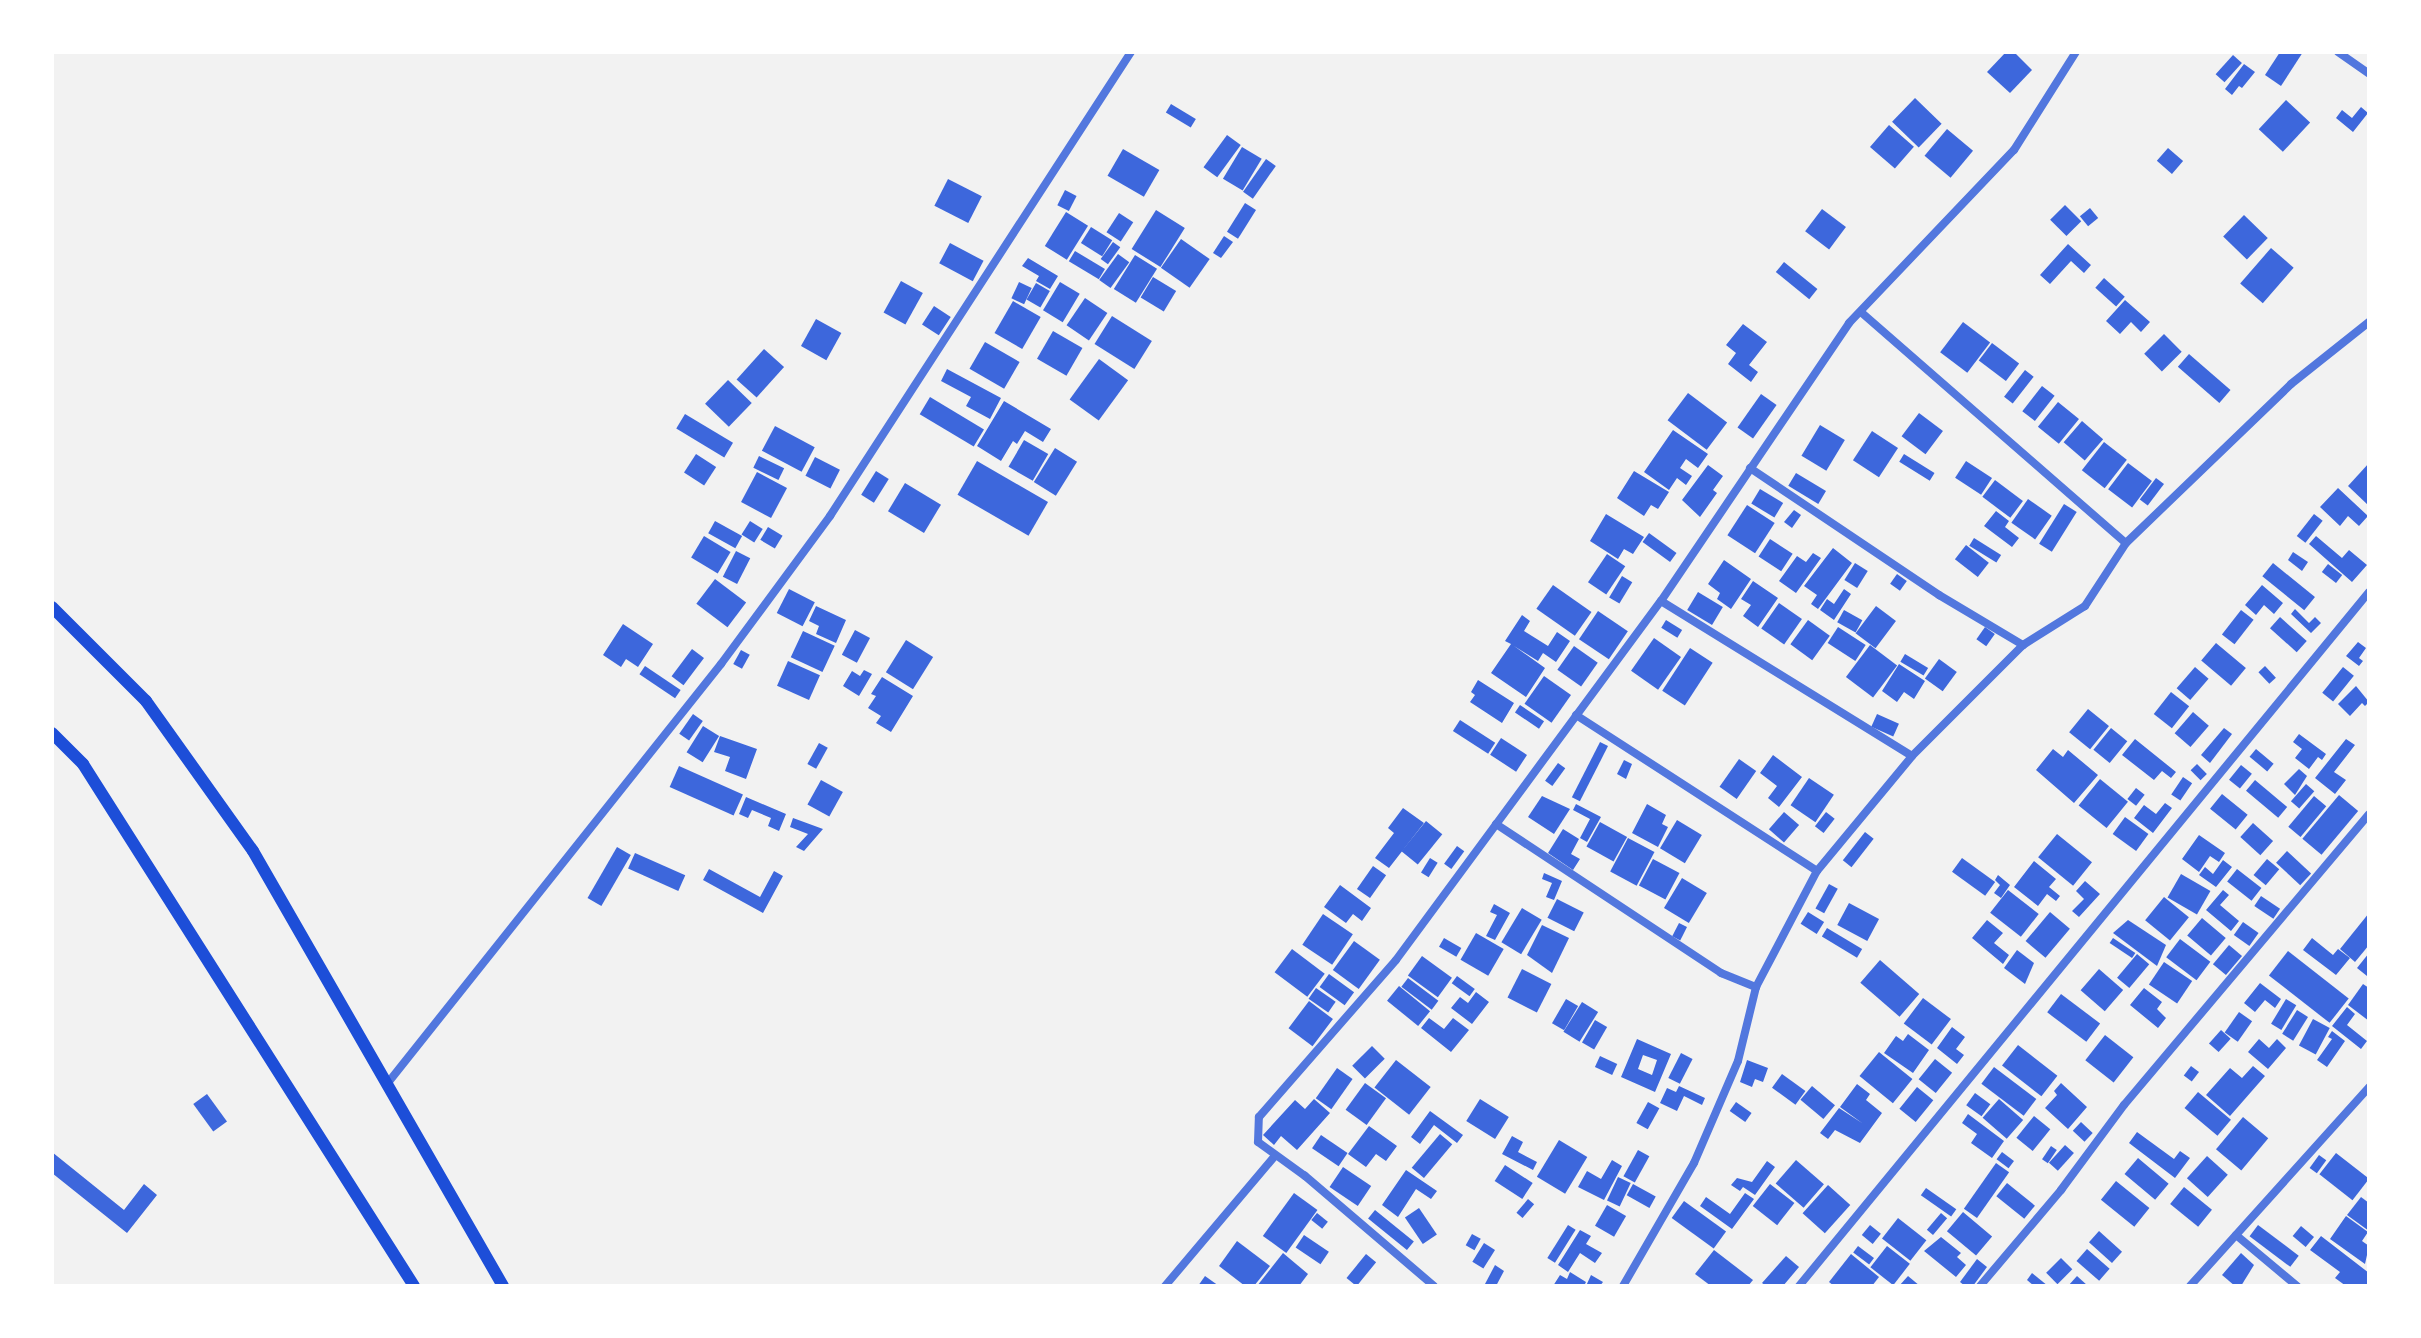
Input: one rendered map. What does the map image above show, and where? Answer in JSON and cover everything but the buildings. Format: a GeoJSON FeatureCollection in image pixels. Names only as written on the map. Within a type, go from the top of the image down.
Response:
{"type":"FeatureCollection","features":[{"type":"Feature","properties":{"kind":"main road"},"geometry":{"type":"LineString","coordinates":[[52,607],[146,701],[253,851],[503,1286]]}},
{"type":"Feature","properties":{"kind":"main road"},"geometry":{"type":"LineString","coordinates":[[52,733],[83,764],[414,1286]]}},
{"type":"Feature","properties":{"kind":"street"},"geometry":{"type":"LineString","coordinates":[[387,1084],[721,664],[830,516],[1131,52]]}},
{"type":"Feature","properties":{"kind":"street"},"geometry":{"type":"LineString","coordinates":[[1434,1286],[1305,1176],[1258,1142],[1259,1117],[1396,960],[1661,601],[1849,323],[1862,313],[2014,150],[2076,52]]}},
{"type":"Feature","properties":{"kind":"street"},"geometry":{"type":"LineString","coordinates":[[2338,52],[2369,74]]}},
{"type":"Feature","properties":{"kind":"street"},"geometry":{"type":"LineString","coordinates":[[1862,313],[2126,543]]}},
{"type":"Feature","properties":{"kind":"street"},"geometry":{"type":"LineString","coordinates":[[1623,1286],[1694,1163],[1738,1061],[1756,987],[1817,871],[1912,756],[2023,645],[2085,606],[2126,543],[2291,384],[2369,322]]}},
{"type":"Feature","properties":{"kind":"street"},"geometry":{"type":"LineString","coordinates":[[1750,468],[1939,595],[2023,645]]}},
{"type":"Feature","properties":{"kind":"street"},"geometry":{"type":"LineString","coordinates":[[1799,1286],[2369,592]]}},
{"type":"Feature","properties":{"kind":"street"},"geometry":{"type":"LineString","coordinates":[[1661,601],[1912,756]]}},
{"type":"Feature","properties":{"kind":"street"},"geometry":{"type":"LineString","coordinates":[[1576,715],[1817,871]]}},
{"type":"Feature","properties":{"kind":"street"},"geometry":{"type":"LineString","coordinates":[[1980,1286],[2061,1190],[2124,1105],[2369,814]]}},
{"type":"Feature","properties":{"kind":"street"},"geometry":{"type":"LineString","coordinates":[[1496,824],[1721,973],[1756,987]]}},
{"type":"Feature","properties":{"kind":"street"},"geometry":{"type":"LineString","coordinates":[[2190,1286],[2369,1087]]}},
{"type":"Feature","properties":{"kind":"street"},"geometry":{"type":"LineString","coordinates":[[1165,1286],[1275,1156]]}},
{"type":"Feature","properties":{"kind":"street"},"geometry":{"type":"LineString","coordinates":[[2236,1235],[2297,1286]]}}]}
